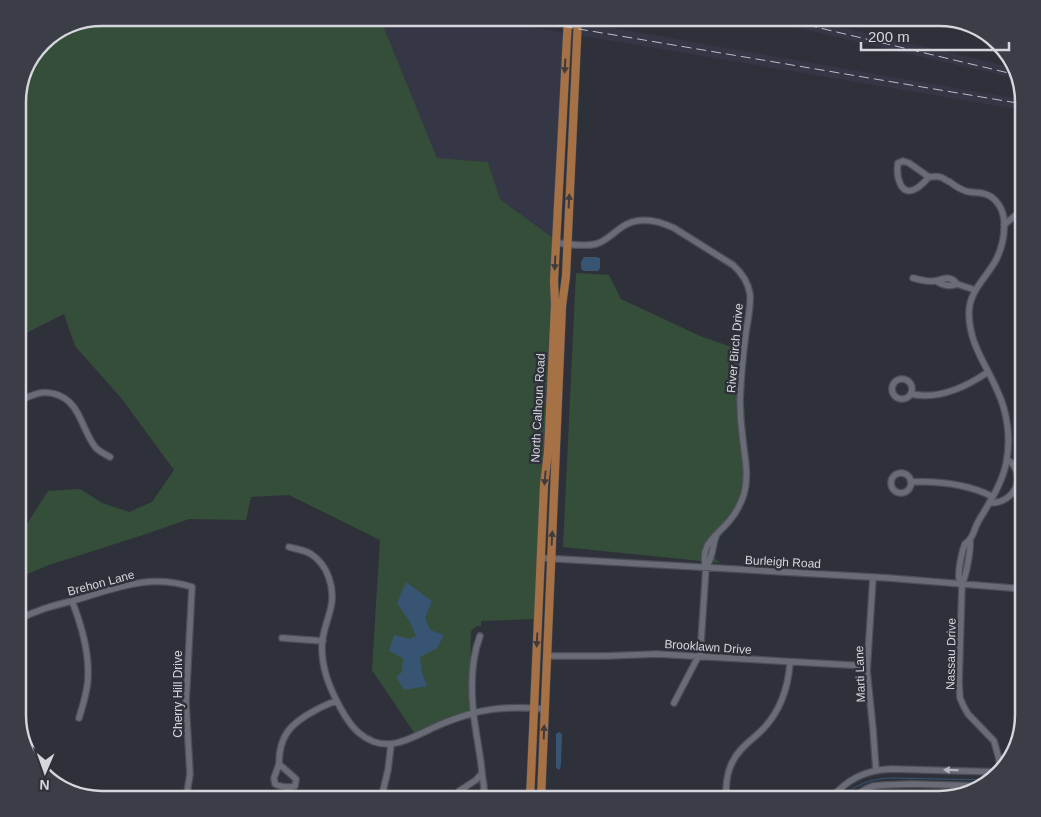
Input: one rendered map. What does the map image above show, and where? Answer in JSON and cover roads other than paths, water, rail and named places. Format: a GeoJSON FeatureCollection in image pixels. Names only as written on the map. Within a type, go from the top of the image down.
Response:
{"type":"FeatureCollection","features":[{"type":"Feature","properties":{"kind":"main road","name":"North Calhoun Road"},"geometry":{"type":"LineString","coordinates":[[530,791],[568,26]]}},
{"type":"Feature","properties":{"kind":"main road","name":"North Calhoun Road"},"geometry":{"type":"LineString","coordinates":[[541,791],[561,325],[578,26]]}},
{"type":"Feature","properties":{"kind":"street"},"geometry":{"type":"LineString","coordinates":[[929,177],[918,188],[911,191],[906,190],[901,186],[898,179],[898,163],[903,161],[910,163],[929,177],[941,177],[968,192],[985,194],[992,198],[999,204],[1003,213],[1004,225]]}},
{"type":"Feature","properties":{"kind":"street"},"geometry":{"type":"LineString","coordinates":[[1004,225],[1015,216]]}},
{"type":"Feature","properties":{"kind":"street","name":"River Birch Drive"},"geometry":{"type":"LineString","coordinates":[[556,244],[594,244],[605,240],[628,223],[652,220],[669,226],[733,265],[745,278],[748,286],[750,302],[741,374],[740,399],[746,487],[736,512],[717,534],[712,537],[705,550],[703,559],[706,567],[699,657]]}},
{"type":"Feature","properties":{"kind":"street","name":"Nassau Drive"},"geometry":{"type":"LineString","coordinates":[[999,761],[994,741],[968,714],[960,698],[962,584],[959,580],[960,563],[965,544],[970,540],[992,500],[1003,475],[1007,459],[1006,416],[997,389],[977,352],[969,314],[975,290],[999,253],[1004,236],[1004,225]]}},
{"type":"Feature","properties":{"kind":"street"},"geometry":{"type":"LineString","coordinates":[[913,278],[936,281],[951,279],[955,280],[957,284],[975,290]]}},
{"type":"Feature","properties":{"kind":"street"},"geometry":{"type":"LineString","coordinates":[[911,394],[924,396],[951,391],[972,383],[988,372]]}},
{"type":"Feature","properties":{"kind":"street"},"geometry":{"type":"LineString","coordinates":[[26,398],[34,394],[50,392],[70,401],[76,408],[92,443],[98,450],[110,457]]}},
{"type":"Feature","properties":{"kind":"street"},"geometry":{"type":"LineString","coordinates":[[1007,459],[1015,467]]}},
{"type":"Feature","properties":{"kind":"street"},"geometry":{"type":"LineString","coordinates":[[912,482],[963,486],[986,493],[992,500],[1000,502],[1006,500],[1015,489]]}},
{"type":"Feature","properties":{"kind":"street"},"geometry":{"type":"LineString","coordinates":[[289,547],[311,554],[318,560],[329,576],[332,596],[323,641],[326,675],[336,701],[354,729],[365,738],[391,745],[404,742],[436,727],[486,710],[508,708],[544,709]]}},
{"type":"Feature","properties":{"kind":"street","name":"Burleigh Road"},"geometry":{"type":"LineString","coordinates":[[541,558],[873,577],[1015,588]]}},
{"type":"Feature","properties":{"kind":"street","name":"Marti Lane"},"geometry":{"type":"LineString","coordinates":[[873,577],[867,666],[876,770]]}},
{"type":"Feature","properties":{"kind":"street","name":"Brehon Lane"},"geometry":{"type":"LineString","coordinates":[[26,616],[36,610],[138,582],[156,582],[192,587]]}},
{"type":"Feature","properties":{"kind":"street","name":"Cherry Hill Drive"},"geometry":{"type":"LineString","coordinates":[[187,791],[190,774],[186,703],[192,587]]}},
{"type":"Feature","properties":{"kind":"street"},"geometry":{"type":"LineString","coordinates":[[72,601],[88,663],[87,686],[79,718]]}},
{"type":"Feature","properties":{"kind":"street"},"geometry":{"type":"LineString","coordinates":[[480,636],[477,644],[473,675],[474,713],[484,791]]}},
{"type":"Feature","properties":{"kind":"street"},"geometry":{"type":"LineString","coordinates":[[282,638],[323,641]]}},
{"type":"Feature","properties":{"kind":"street","name":"Brooklawn Drive"},"geometry":{"type":"LineString","coordinates":[[547,656],[640,654],[867,666]]}},
{"type":"Feature","properties":{"kind":"street"},"geometry":{"type":"LineString","coordinates":[[674,703],[699,657]]}},
{"type":"Feature","properties":{"kind":"street"},"geometry":{"type":"LineString","coordinates":[[726,791],[732,761],[768,724],[779,708],[787,684],[790,663]]}},
{"type":"Feature","properties":{"kind":"street"},"geometry":{"type":"LineString","coordinates":[[279,764],[294,776],[297,783],[295,786],[274,784],[279,764],[281,742],[293,725],[306,716],[336,701]]}},
{"type":"Feature","properties":{"kind":"street"},"geometry":{"type":"LineString","coordinates":[[383,791],[391,745]]}},
{"type":"Feature","properties":{"kind":"street"},"geometry":{"type":"LineString","coordinates":[[837,791],[848,782],[876,770],[989,772]]}},
{"type":"Feature","properties":{"kind":"street"},"geometry":{"type":"LineString","coordinates":[[460,791],[476,780],[482,773]]}},
{"type":"Feature","properties":{"kind":"street"},"geometry":{"type":"LineString","coordinates":[[863,791],[873,786],[897,784],[966,786]]}},
{"type":"Feature","properties":{"kind":"water"},"geometry":{"type":"Polygon","coordinates":[[[584,257],[600,258],[600,268],[598,271],[584,271],[581,269],[581,262],[584,257]]]}},
{"type":"Feature","properties":{"kind":"water"},"geometry":{"type":"Polygon","coordinates":[[[406,582],[432,601],[425,618],[430,630],[444,635],[437,648],[420,657],[422,673],[427,686],[404,690],[396,677],[402,672],[403,658],[389,651],[394,635],[410,639],[416,636],[410,622],[397,603],[406,582]]]}},
{"type":"Feature","properties":{"kind":"water"},"geometry":{"type":"Polygon","coordinates":[[[559,732],[562,734],[561,764],[558,770],[556,767],[556,734],[559,732]]]}},
{"type":"Feature","properties":{"kind":"waterway"},"geometry":{"type":"LineString","coordinates":[[850,791],[869,781],[890,778],[979,780]]}},
{"type":"Feature","properties":{"kind":"railway"},"geometry":{"type":"LineString","coordinates":[[562,26],[1015,103]]}},
{"type":"Feature","properties":{"kind":"railway"},"geometry":{"type":"LineString","coordinates":[[812,26],[1009,73]]}}]}
